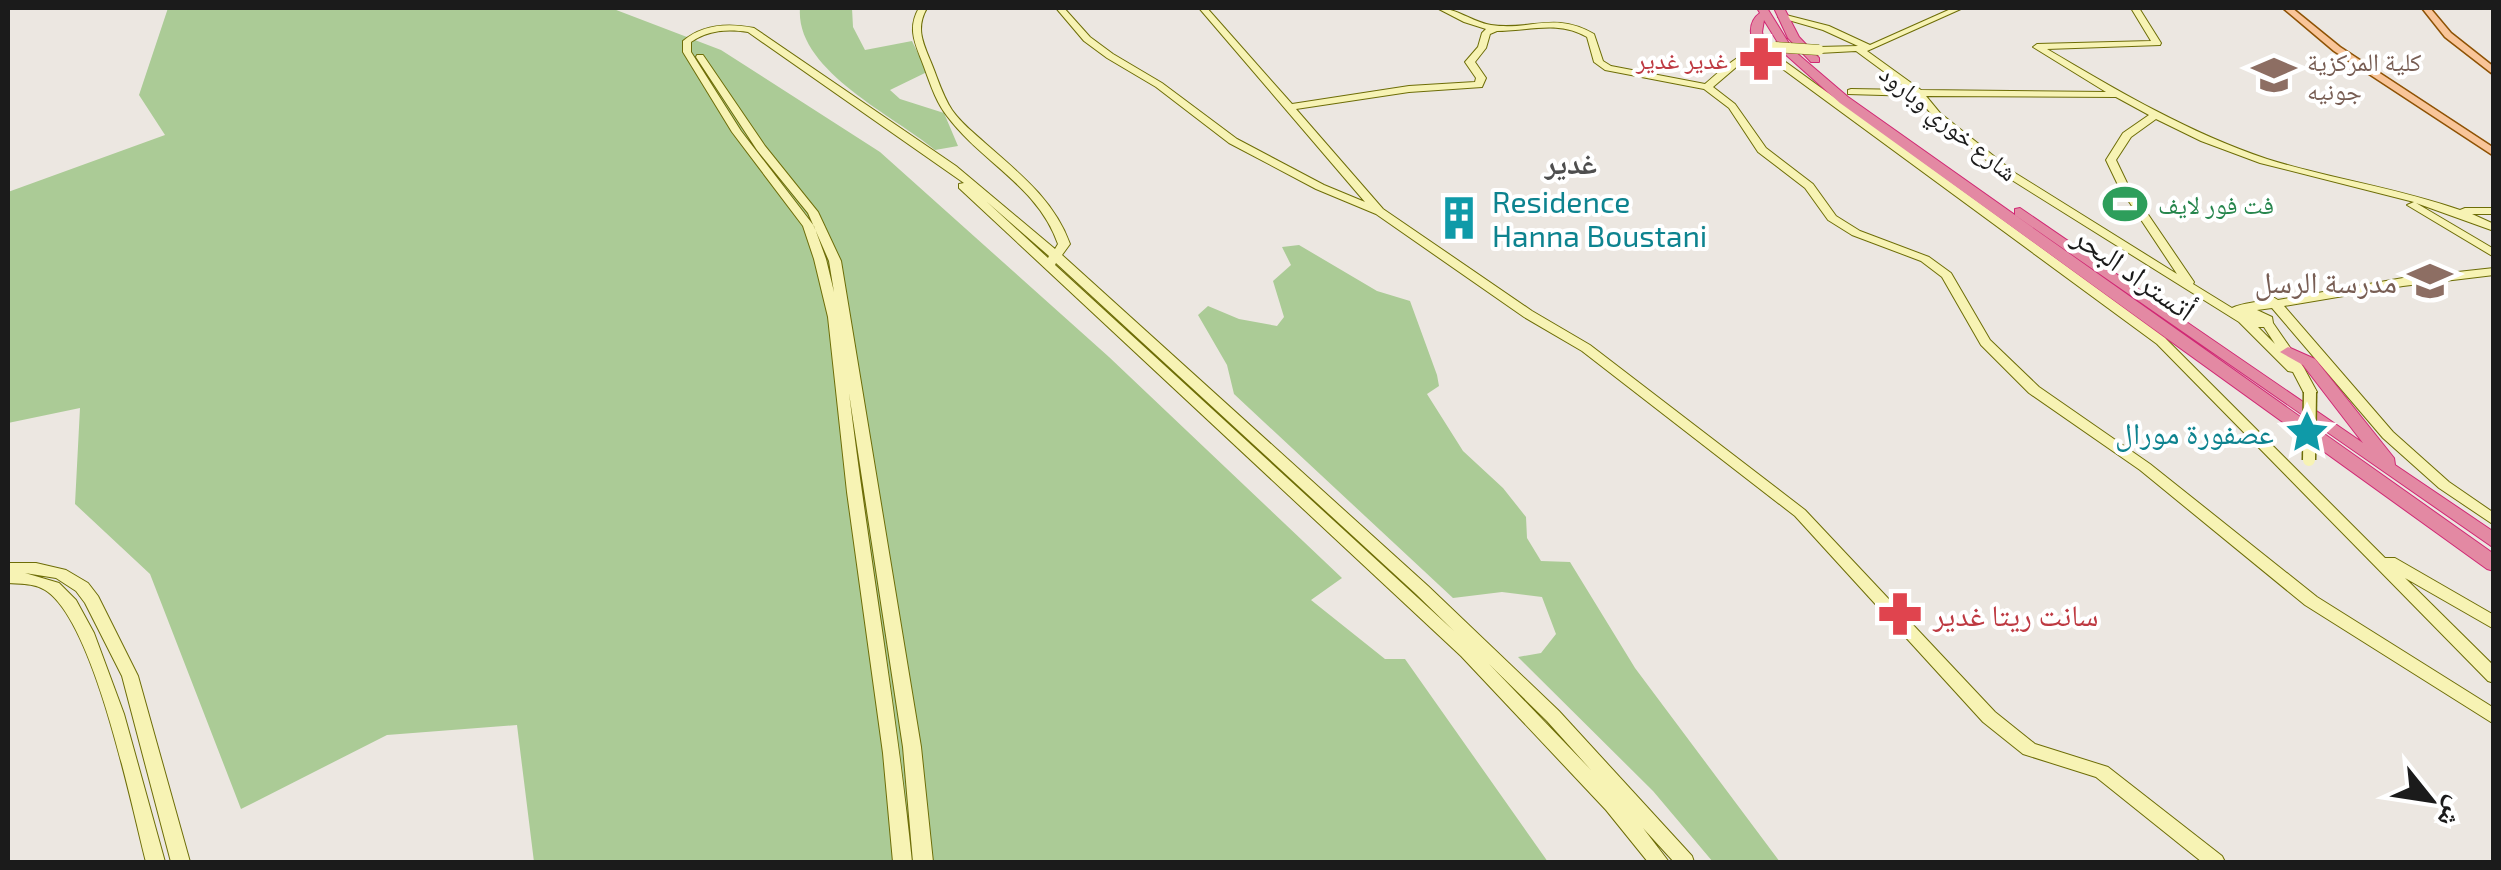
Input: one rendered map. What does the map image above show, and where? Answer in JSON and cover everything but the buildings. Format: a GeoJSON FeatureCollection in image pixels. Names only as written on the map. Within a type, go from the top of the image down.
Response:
{"type":"FeatureCollection","features":[{"type":"Feature","properties":{"kind":"highway"},"geometry":{"type":"LineString","coordinates":[[1768,48],[1756,32],[1758,19],[1772,12]]}},
{"type":"Feature","properties":{"kind":"highway","name":"أتستراد البحر"},"geometry":{"type":"LineString","coordinates":[[1772,12],[1804,49],[1851,92],[2494,542]]}},
{"type":"Feature","properties":{"kind":"highway","name":"أتستراد البحر"},"geometry":{"type":"LineString","coordinates":[[1772,12],[1798,60],[1844,100],[2494,564]]}},
{"type":"Feature","properties":{"kind":"highway"},"geometry":{"type":"LineString","coordinates":[[1913,151],[1958,194]]}},
{"type":"Feature","properties":{"kind":"highway"},"geometry":{"type":"LineString","coordinates":[[2021,239],[2094,279]]}},
{"type":"Feature","properties":{"kind":"highway"},"geometry":{"type":"LineString","coordinates":[[2288,352],[2309,362],[2394,471]]}},
{"type":"Feature","properties":{"kind":"main road"},"geometry":{"type":"LineString","coordinates":[[2287,8],[2337,50],[2494,153]]}},
{"type":"Feature","properties":{"kind":"main road"},"geometry":{"type":"LineString","coordinates":[[2426,8],[2448,35],[2494,72]]}},
{"type":"Feature","properties":{"kind":"street"},"geometry":{"type":"LineString","coordinates":[[923,8],[914,22],[916,35],[943,104],[954,120],[1016,175],[1047,211],[1064,244],[1050,263]]}},
{"type":"Feature","properties":{"kind":"street"},"geometry":{"type":"LineString","coordinates":[[1060,8],[1087,39],[1159,85],[1233,141],[1320,187],[1379,211],[1528,314],[1586,348],[1800,513],[2016,741],[2042,755],[2102,772],[2216,862]]}},
{"type":"Feature","properties":{"kind":"street"},"geometry":{"type":"LineString","coordinates":[[1203,8],[1379,211]]}},
{"type":"Feature","properties":{"kind":"street"},"geometry":{"type":"LineString","coordinates":[[1441,8],[1496,28]]}},
{"type":"Feature","properties":{"kind":"street"},"geometry":{"type":"LineString","coordinates":[[1707,87],[1745,55],[1768,48],[1865,49],[1959,8]]}},
{"type":"Feature","properties":{"kind":"street"},"geometry":{"type":"LineString","coordinates":[[2135,8],[2157,43],[2037,47],[2154,116],[2263,161],[2455,211],[2494,228]]}},
{"type":"Feature","properties":{"kind":"street"},"geometry":{"type":"LineString","coordinates":[[1772,12],[1826,28],[1865,49]]}},
{"type":"Feature","properties":{"kind":"street"},"geometry":{"type":"LineString","coordinates":[[1292,107],[1409,89],[1478,86],[1481,78],[1470,62],[1482,48],[1486,33],[1496,28],[1543,22],[1570,26],[1591,36],[1599,62],[1608,68],[1707,87],[1732,106],[1762,150],[1810,186],[1832,218],[1870,240],[1925,259],[1947,275],[1985,342],[2034,390],[2144,466],[2312,602],[2494,717]]}},
{"type":"Feature","properties":{"kind":"street"},"geometry":{"type":"LineString","coordinates":[[902,862],[892,753],[854,492],[834,317],[808,226],[737,132],[686,48],[690,37],[705,33],[744,30],[966,188],[1466,652],[1613,805],[1659,862]]}},
{"type":"Feature","properties":{"kind":"street"},"geometry":{"type":"LineString","coordinates":[[705,33],[695,40],[696,52],[761,148],[812,212],[834,261],[912,748],[924,862]]}},
{"type":"Feature","properties":{"kind":"street"},"geometry":{"type":"LineString","coordinates":[[1768,48],[1958,194],[2161,341],[2494,677]]}},
{"type":"Feature","properties":{"kind":"street","name":"شارع خوري وبارود"},"geometry":{"type":"LineString","coordinates":[[1865,49],[1917,91],[1952,128],[2011,174],[2191,287]]}},
{"type":"Feature","properties":{"kind":"street"},"geometry":{"type":"LineString","coordinates":[[1851,92],[2115,94]]}},
{"type":"Feature","properties":{"kind":"street"},"geometry":{"type":"LineString","coordinates":[[2154,116],[2127,135],[2111,155],[2115,172],[2191,287],[2214,303],[2241,314],[2292,324]]}},
{"type":"Feature","properties":{"kind":"street"},"geometry":{"type":"LineString","coordinates":[[2395,194],[2494,254]]}},
{"type":"Feature","properties":{"kind":"street"},"geometry":{"type":"LineString","coordinates":[[2455,211],[2494,211]]}},
{"type":"Feature","properties":{"kind":"street"},"geometry":{"type":"LineString","coordinates":[[1050,263],[1215,399],[1422,590],[1553,716],[1685,862]]}},
{"type":"Feature","properties":{"kind":"street"},"geometry":{"type":"LineString","coordinates":[[2241,314],[2279,303],[2494,272]]}},
{"type":"Feature","properties":{"kind":"street"},"geometry":{"type":"LineString","coordinates":[[2265,318],[2279,303]]}},
{"type":"Feature","properties":{"kind":"street"},"geometry":{"type":"LineString","coordinates":[[2279,303],[2292,324],[2388,436],[2444,485],[2494,520]]}},
{"type":"Feature","properties":{"kind":"street"},"geometry":{"type":"LineString","coordinates":[[2241,314],[2302,374]]}},
{"type":"Feature","properties":{"kind":"street"},"geometry":{"type":"LineString","coordinates":[[2265,318],[2310,392],[2312,494]]}},
{"type":"Feature","properties":{"kind":"street"},"geometry":{"type":"LineString","coordinates":[[2372,552],[2494,624]]}},
{"type":"Feature","properties":{"kind":"street"},"geometry":{"type":"LineString","coordinates":[[8,568],[36,568],[61,574],[92,600],[130,676],[181,862]]}},
{"type":"Feature","properties":{"kind":"street"},"geometry":{"type":"LineString","coordinates":[[8,578],[26,578],[54,587],[75,614],[109,687],[156,862]]}},
{"type":"Feature","properties":{"kind":"green space"},"geometry":{"type":"Polygon","coordinates":[[[168,8],[611,8],[721,50],[880,152],[1109,357],[1342,578],[1311,600],[1385,659],[1405,659],[1548,862],[534,862],[517,725],[387,735],[241,809],[150,574],[75,504],[80,408],[8,423],[8,192],[165,135],[139,95],[168,8]]]}},
{"type":"Feature","properties":{"kind":"green space"},"geometry":{"type":"Polygon","coordinates":[[[800,8],[852,8],[853,27],[865,50],[912,41],[927,72],[890,90],[900,99],[944,113],[958,146],[935,150],[829,71],[803,30],[800,8]]]}},
{"type":"Feature","properties":{"kind":"green space"},"geometry":{"type":"Polygon","coordinates":[[[1299,245],[1377,291],[1410,301],[1437,375],[1439,386],[1427,394],[1463,451],[1503,488],[1526,517],[1527,538],[1541,561],[1570,562],[1635,668],[1780,862],[1713,862],[1653,791],[1518,657],[1541,653],[1556,634],[1542,597],[1502,592],[1453,598],[1234,394],[1227,365],[1198,315],[1208,306],[1239,319],[1277,326],[1284,317],[1273,281],[1291,265],[1282,247],[1299,245]]]}},
{"type":"Feature","properties":{"kind":"place","name":"غدير غدير"},"geometry":{"type":"Point","coordinates":[1761,59]}},
{"type":"Feature","properties":{"kind":"place","name":"كلية المركزية جونيه"},"geometry":{"type":"Point","coordinates":[2274,75]}},
{"type":"Feature","properties":{"kind":"place","name":"فت فور لايف"},"geometry":{"type":"Point","coordinates":[2125,204]}},
{"type":"Feature","properties":{"kind":"place","name":"Residence Hanna Boustani"},"geometry":{"type":"Point","coordinates":[1459,218]}},
{"type":"Feature","properties":{"kind":"place","name":"مدرسة الرسل"},"geometry":{"type":"Point","coordinates":[2430,281]}},
{"type":"Feature","properties":{"kind":"place","name":"عصفورة مورال"},"geometry":{"type":"Point","coordinates":[2307,432]}},
{"type":"Feature","properties":{"kind":"place","name":"سانت ريتا غدير"},"geometry":{"type":"Point","coordinates":[1900,614]}},
{"type":"Feature","properties":{"kind":"district","name":"غدير"},"geometry":{"type":"Point","coordinates":[1571,162]}}]}
